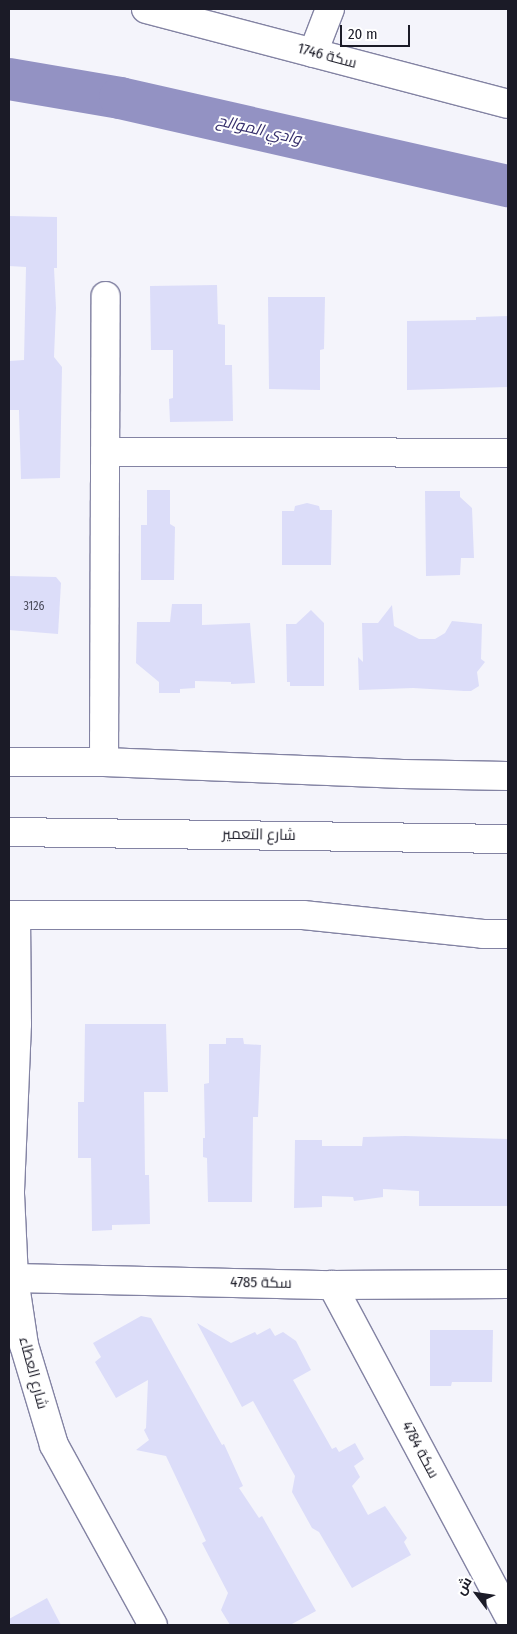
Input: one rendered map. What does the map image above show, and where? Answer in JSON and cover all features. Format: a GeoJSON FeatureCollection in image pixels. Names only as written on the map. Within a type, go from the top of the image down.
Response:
{"type":"FeatureCollection","features":[{"type":"Feature","properties":{"kind":"street","name":"سكة 1746"},"geometry":{"type":"LineString","coordinates":[[146,9],[508,104]]}},
{"type":"Feature","properties":{"kind":"street"},"geometry":{"type":"LineString","coordinates":[[313,53],[330,9]]}},
{"type":"Feature","properties":{"kind":"street"},"geometry":{"type":"LineString","coordinates":[[104,762],[107,452],[106,296]]}},
{"type":"Feature","properties":{"kind":"street"},"geometry":{"type":"LineString","coordinates":[[107,452],[508,453]]}},
{"type":"Feature","properties":{"kind":"street"},"geometry":{"type":"LineString","coordinates":[[9,762],[104,762],[403,774],[508,776]]}},
{"type":"Feature","properties":{"kind":"street","name":"شارع التعمير"},"geometry":{"type":"LineString","coordinates":[[9,832],[508,839]]}},
{"type":"Feature","properties":{"kind":"street"},"geometry":{"type":"LineString","coordinates":[[13,915],[303,915],[483,934],[508,934]]}},
{"type":"Feature","properties":{"kind":"street","name":"شارع العطاء"},"geometry":{"type":"LineString","coordinates":[[13,915],[17,1024],[10,1194],[14,1278],[24,1345],[54,1445],[153,1625]]}},
{"type":"Feature","properties":{"kind":"street","name":"سكة 4785"},"geometry":{"type":"LineString","coordinates":[[14,1278],[332,1285],[508,1284]]}},
{"type":"Feature","properties":{"kind":"street","name":"سكة 4784"},"geometry":{"type":"LineString","coordinates":[[332,1285],[508,1615]]}},
{"type":"Feature","properties":{"kind":"building"},"geometry":{"type":"Polygon","coordinates":[[[9,216],[57,217],[57,268],[54,268],[56,308],[54,357],[62,367],[60,478],[21,479],[19,410],[9,410],[9,361],[24,360],[26,267],[9,266],[9,216]]]}},
{"type":"Feature","properties":{"kind":"building"},"geometry":{"type":"Polygon","coordinates":[[[217,285],[218,324],[225,325],[225,365],[232,365],[233,421],[170,422],[169,399],[173,398],[173,350],[151,350],[150,286],[217,285]]]}},
{"type":"Feature","properties":{"kind":"building"},"geometry":{"type":"Polygon","coordinates":[[[268,297],[325,297],[324,349],[320,350],[320,390],[269,389],[268,297]]]}},
{"type":"Feature","properties":{"kind":"building"},"geometry":{"type":"Polygon","coordinates":[[[508,316],[508,387],[407,390],[407,321],[476,320],[476,317],[508,316]]]}},
{"type":"Feature","properties":{"kind":"building"},"geometry":{"type":"Polygon","coordinates":[[[147,490],[170,490],[170,524],[175,527],[174,580],[141,580],[141,525],[147,525],[147,490]]]}},
{"type":"Feature","properties":{"kind":"building"},"geometry":{"type":"Polygon","coordinates":[[[425,491],[460,491],[460,497],[472,508],[474,558],[461,558],[460,575],[426,576],[425,491]]]}},
{"type":"Feature","properties":{"kind":"building"},"geometry":{"type":"Polygon","coordinates":[[[307,503],[319,506],[320,510],[332,510],[331,565],[282,565],[282,511],[294,511],[295,506],[307,503]]]}},
{"type":"Feature","properties":{"kind":"building"},"geometry":{"type":"Polygon","coordinates":[[[9,576],[56,577],[61,583],[58,634],[9,630],[9,576]]]}},
{"type":"Feature","properties":{"kind":"building"},"geometry":{"type":"Polygon","coordinates":[[[172,604],[202,604],[202,625],[250,623],[255,683],[231,684],[231,682],[195,681],[195,688],[180,689],[180,693],[159,693],[159,682],[136,663],[137,622],[170,622],[172,604]]]}},
{"type":"Feature","properties":{"kind":"building"},"geometry":{"type":"Polygon","coordinates":[[[392,605],[394,626],[419,639],[435,639],[445,633],[452,621],[482,624],[481,659],[485,662],[477,672],[479,686],[471,691],[413,688],[359,690],[358,657],[363,662],[362,623],[378,623],[392,605]]]}},
{"type":"Feature","properties":{"kind":"building"},"geometry":{"type":"Polygon","coordinates":[[[311,610],[324,623],[324,686],[290,686],[290,682],[287,682],[286,624],[296,624],[311,610]]]}},
{"type":"Feature","properties":{"kind":"building"},"geometry":{"type":"Polygon","coordinates":[[[85,1024],[166,1024],[168,1092],[144,1092],[145,1175],[149,1175],[150,1224],[112,1225],[112,1230],[92,1231],[91,1158],[78,1158],[78,1102],[84,1102],[85,1024]]]}},
{"type":"Feature","properties":{"kind":"building"},"geometry":{"type":"Polygon","coordinates":[[[226,1038],[243,1038],[244,1044],[261,1045],[258,1117],[253,1117],[252,1202],[208,1202],[207,1158],[203,1157],[203,1138],[205,1138],[204,1084],[209,1083],[209,1044],[226,1044],[226,1038]]]}},
{"type":"Feature","properties":{"kind":"building"},"geometry":{"type":"Polygon","coordinates":[[[405,1136],[508,1139],[508,1206],[419,1206],[419,1191],[383,1189],[383,1197],[354,1201],[353,1197],[322,1196],[322,1207],[294,1208],[295,1140],[322,1140],[322,1146],[362,1146],[363,1137],[405,1136]]]}},
{"type":"Feature","properties":{"kind":"building"},"geometry":{"type":"Polygon","coordinates":[[[141,1316],[151,1318],[222,1445],[224,1444],[243,1486],[239,1488],[259,1518],[262,1516],[316,1611],[290,1625],[230,1625],[221,1610],[228,1593],[202,1543],[206,1541],[166,1456],[136,1450],[149,1440],[144,1430],[146,1428],[148,1380],[116,1398],[95,1362],[101,1357],[93,1343],[141,1316]]]}},
{"type":"Feature","properties":{"kind":"building"},"geometry":{"type":"Polygon","coordinates":[[[197,1323],[231,1343],[255,1332],[257,1335],[270,1328],[275,1336],[283,1332],[296,1341],[311,1370],[293,1380],[332,1449],[336,1447],[339,1452],[355,1443],[364,1459],[354,1466],[360,1477],[352,1486],[368,1515],[385,1506],[407,1538],[404,1542],[411,1555],[352,1588],[319,1532],[312,1528],[292,1492],[295,1476],[253,1401],[242,1407],[197,1323]]]}},
{"type":"Feature","properties":{"kind":"building"},"geometry":{"type":"Polygon","coordinates":[[[430,1330],[493,1330],[492,1382],[452,1382],[451,1386],[430,1386],[430,1330]]]}},
{"type":"Feature","properties":{"kind":"building"},"geometry":{"type":"Polygon","coordinates":[[[47,1598],[61,1625],[9,1625],[9,1619],[47,1598]]]}},
{"type":"Feature","properties":{"kind":"waterway","name":"وادي الموالح"},"geometry":{"type":"LineString","coordinates":[[9,79],[120,98],[508,186]]}}]}
